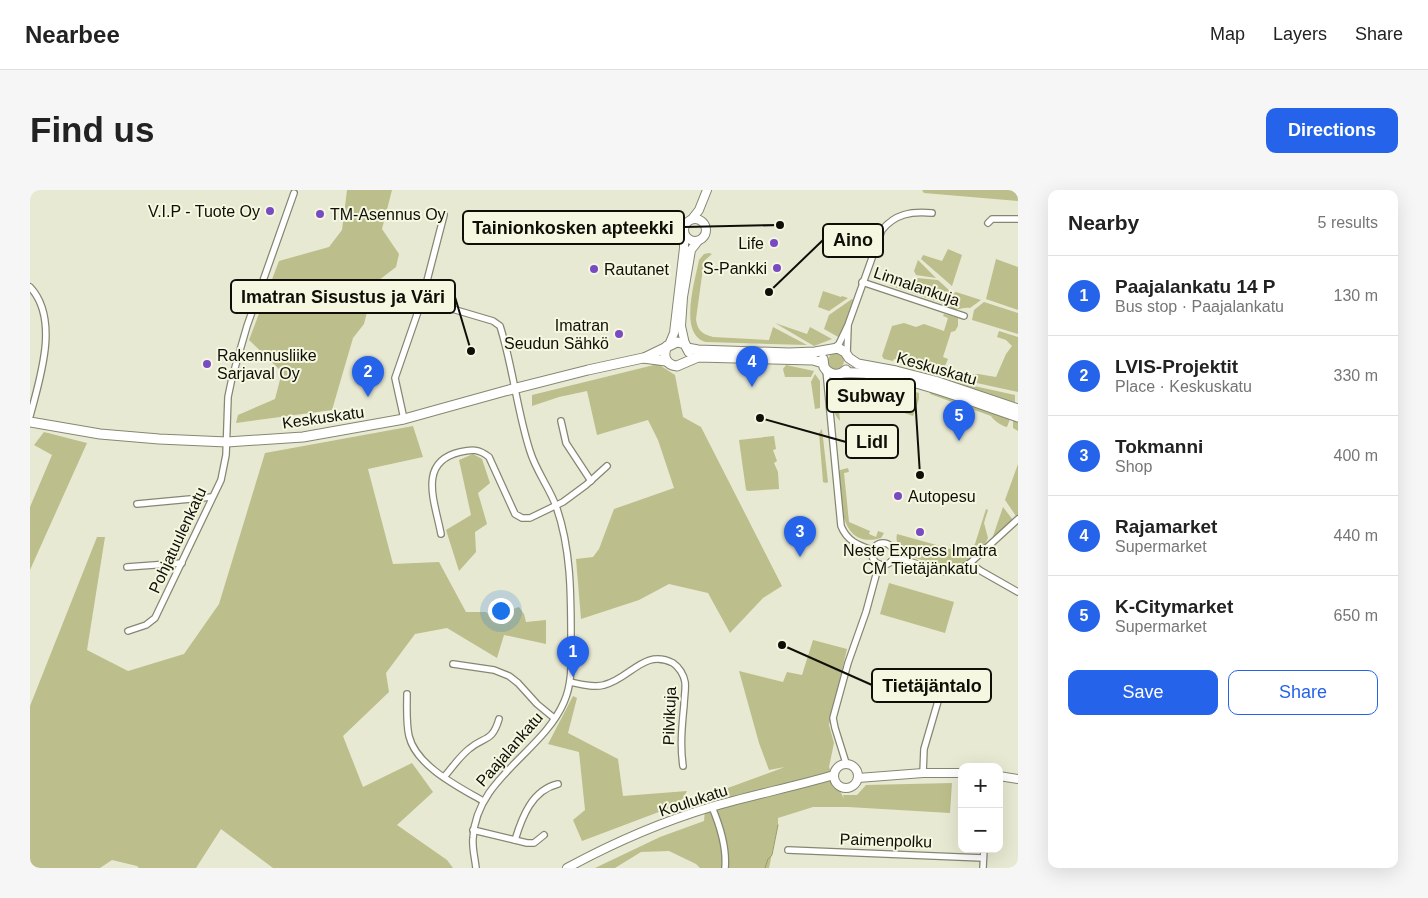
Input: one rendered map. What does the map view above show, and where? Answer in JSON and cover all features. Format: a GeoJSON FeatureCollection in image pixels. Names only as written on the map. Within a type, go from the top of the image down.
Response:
{"type":"FeatureCollection","features":[{"type":"Feature","properties":{"kind":"main road"},"geometry":{"type":"LineString","coordinates":[[677,342],[686,346],[698,350],[789,352],[842,350],[848,356],[848,367],[841,373],[831,374],[813,360],[698,357],[677,366],[666,361],[664,354],[668,346],[677,342]]}},
{"type":"Feature","properties":{"kind":"main road","name":"Keskuskatu"},"geometry":{"type":"LineString","coordinates":[[30,422],[130,437],[227,442],[303,437],[404,419],[515,388],[643,358],[668,346]]}},
{"type":"Feature","properties":{"kind":"main road"},"geometry":{"type":"LineString","coordinates":[[685,363],[689,356],[686,346]]}},
{"type":"Feature","properties":{"kind":"main road"},"geometry":{"type":"LineString","coordinates":[[824,367],[824,355],[831,350]]}},
{"type":"Feature","properties":{"kind":"main road","name":"Keskuskatu"},"geometry":{"type":"LineString","coordinates":[[848,356],[858,364],[896,371],[1018,408]]}},
{"type":"Feature","properties":{"kind":"main road","name":"Keskuskatu"},"geometry":{"type":"LineString","coordinates":[[643,358],[666,361]]}},
{"type":"Feature","properties":{"kind":"main road","name":"Keskuskatu"},"geometry":{"type":"LineString","coordinates":[[841,373],[856,372],[912,382],[1018,417]]}},
{"type":"Feature","properties":{"kind":"street","name":"Pohjatuulenkatu"},"geometry":{"type":"LineString","coordinates":[[128,631],[146,625],[155,618],[220,480],[226,455],[228,397],[232,378],[247,326],[294,193]]}},
{"type":"Feature","properties":{"kind":"street"},"geometry":{"type":"LineString","coordinates":[[668,346],[674,332],[684,248],[684,226],[699,210],[706,194]]}},
{"type":"Feature","properties":{"kind":"street"},"geometry":{"type":"LineString","coordinates":[[686,346],[680,326],[684,289],[691,250],[706,234],[706,194]]}},
{"type":"Feature","properties":{"kind":"street"},"geometry":{"type":"LineString","coordinates":[[831,350],[839,344],[848,325],[879,235],[886,225],[892,219],[902,214],[916,212],[932,213]]}},
{"type":"Feature","properties":{"kind":"street"},"geometry":{"type":"LineString","coordinates":[[404,419],[395,378],[422,300],[444,215]]}},
{"type":"Feature","properties":{"kind":"street"},"geometry":{"type":"LineString","coordinates":[[692,219],[701,220],[705,225]]}},
{"type":"Feature","properties":{"kind":"street"},"geometry":{"type":"LineString","coordinates":[[988,223],[992,219],[1018,219]]}},
{"type":"Feature","properties":{"kind":"street"},"geometry":{"type":"LineString","coordinates":[[684,235],[690,240],[698,241]]}},
{"type":"Feature","properties":{"kind":"street","name":"Linnalankuja"},"geometry":{"type":"LineString","coordinates":[[862,282],[964,316]]}},
{"type":"Feature","properties":{"kind":"street"},"geometry":{"type":"LineString","coordinates":[[30,287],[43,309],[46,325],[46,344],[30,416]]}},
{"type":"Feature","properties":{"kind":"street","name":"Paajalankatu"},"geometry":{"type":"LineString","coordinates":[[422,300],[493,321],[500,326],[531,452],[556,506],[569,566],[571,610],[570,682],[564,702],[546,730],[493,786],[483,801],[476,818],[472,840],[476,868]]}},
{"type":"Feature","properties":{"kind":"street"},"geometry":{"type":"LineString","coordinates":[[848,325],[848,356]]}},
{"type":"Feature","properties":{"kind":"street"},"geometry":{"type":"LineString","coordinates":[[824,367],[841,526],[843,532],[852,542],[872,550]]}},
{"type":"Feature","properties":{"kind":"street"},"geometry":{"type":"LineString","coordinates":[[829,404],[834,382],[841,373]]}},
{"type":"Feature","properties":{"kind":"street"},"geometry":{"type":"LineString","coordinates":[[561,421],[566,444],[591,481]]}},
{"type":"Feature","properties":{"kind":"street"},"geometry":{"type":"LineString","coordinates":[[441,534],[431,480],[435,468],[443,457],[475,449],[483,452],[488,457],[515,514],[522,518],[530,518],[556,506],[576,493],[607,466]]}},
{"type":"Feature","properties":{"kind":"street"},"geometry":{"type":"LineString","coordinates":[[137,504],[212,498]]}},
{"type":"Feature","properties":{"kind":"street"},"geometry":{"type":"LineString","coordinates":[[894,557],[945,572],[960,569],[970,563],[1018,519]]}},
{"type":"Feature","properties":{"kind":"street"},"geometry":{"type":"LineString","coordinates":[[886,542],[893,548],[894,557],[888,564],[879,564],[873,559],[872,550],[878,544],[886,542]]}},
{"type":"Feature","properties":{"kind":"street"},"geometry":{"type":"LineString","coordinates":[[127,568],[182,563]]}},
{"type":"Feature","properties":{"kind":"street"},"geometry":{"type":"LineString","coordinates":[[970,563],[1018,592]]}},
{"type":"Feature","properties":{"kind":"street"},"geometry":{"type":"LineString","coordinates":[[846,763],[836,768],[834,775],[836,783],[847,788],[854,785],[858,778],[855,768],[846,763],[834,728],[833,718],[848,663],[868,607],[879,564]]}},
{"type":"Feature","properties":{"kind":"street","name":"Pilvikuja"},"geometry":{"type":"LineString","coordinates":[[570,682],[594,686],[604,685],[621,678],[650,660],[658,658],[665,659],[677,666],[685,681],[681,751],[683,766]]}},
{"type":"Feature","properties":{"kind":"street"},"geometry":{"type":"LineString","coordinates":[[453,664],[494,670],[509,676],[554,718]]}},
{"type":"Feature","properties":{"kind":"street"},"geometry":{"type":"LineString","coordinates":[[923,773],[924,749],[941,691]]}},
{"type":"Feature","properties":{"kind":"street"},"geometry":{"type":"LineString","coordinates":[[407,694],[409,735],[412,746],[425,763],[483,801]]}},
{"type":"Feature","properties":{"kind":"street"},"geometry":{"type":"LineString","coordinates":[[444,777],[468,750],[478,742],[489,739],[496,730],[498,719]]}},
{"type":"Feature","properties":{"kind":"street"},"geometry":{"type":"LineString","coordinates":[[858,778],[958,772]]}},
{"type":"Feature","properties":{"kind":"street","name":"Koulukatu"},"geometry":{"type":"LineString","coordinates":[[567,868],[646,830],[712,807],[834,775]]}},
{"type":"Feature","properties":{"kind":"street"},"geometry":{"type":"LineString","coordinates":[[1003,777],[1018,779]]}},
{"type":"Feature","properties":{"kind":"street"},"geometry":{"type":"LineString","coordinates":[[515,840],[521,822],[531,803],[542,789],[558,784]]}},
{"type":"Feature","properties":{"kind":"street"},"geometry":{"type":"LineString","coordinates":[[712,807],[719,824],[726,856],[726,868]]}},
{"type":"Feature","properties":{"kind":"street"},"geometry":{"type":"LineString","coordinates":[[474,830],[527,843],[534,843],[544,835]]}},
{"type":"Feature","properties":{"kind":"street","name":"Paimenpolku"},"geometry":{"type":"LineString","coordinates":[[788,850],[983,858]]}},
{"type":"Feature","properties":{"kind":"street"},"geometry":{"type":"LineString","coordinates":[[983,868],[984,853]]}},
{"type":"Feature","properties":{"kind":"green space"},"geometry":{"type":"Polygon","coordinates":[[[347,190],[392,190],[382,229],[399,254],[396,267],[374,284],[364,324],[353,338],[332,410],[236,423],[238,415],[275,399],[282,372],[249,340],[279,261],[329,247],[342,230],[347,190]]]}},
{"type":"Feature","properties":{"kind":"green space"},"geometry":{"type":"Polygon","coordinates":[[[922,190],[1018,190],[1018,201],[924,193],[922,190]]]}},
{"type":"Feature","properties":{"kind":"green space"},"geometry":{"type":"Polygon","coordinates":[[[948,249],[962,255],[952,286],[921,259],[923,255],[942,261],[948,249]]]}},
{"type":"Feature","properties":{"kind":"green space"},"geometry":{"type":"Polygon","coordinates":[[[704,254],[712,254],[704,261],[696,319],[701,331],[713,337],[769,340],[773,327],[807,345],[706,342],[697,337],[690,319],[690,306],[699,260],[704,254]]]}},
{"type":"Feature","properties":{"kind":"green space"},"geometry":{"type":"Polygon","coordinates":[[[996,259],[1018,267],[1018,310],[986,299],[996,259]]]}},
{"type":"Feature","properties":{"kind":"green space"},"geometry":{"type":"Polygon","coordinates":[[[918,260],[936,278],[916,275],[914,271],[918,260]]]}},
{"type":"Feature","properties":{"kind":"green space"},"geometry":{"type":"Polygon","coordinates":[[[891,277],[911,283],[917,278],[938,280],[951,292],[944,304],[889,285],[891,277]]]}},
{"type":"Feature","properties":{"kind":"green space"},"geometry":{"type":"Polygon","coordinates":[[[823,291],[848,298],[829,311],[818,307],[823,291]]]}},
{"type":"Feature","properties":{"kind":"green space"},"geometry":{"type":"Polygon","coordinates":[[[956,292],[981,300],[970,308],[953,309],[949,305],[956,292]]]}},
{"type":"Feature","properties":{"kind":"green space"},"geometry":{"type":"Polygon","coordinates":[[[852,299],[840,338],[824,329],[829,315],[852,299]]]}},
{"type":"Feature","properties":{"kind":"green space"},"geometry":{"type":"Polygon","coordinates":[[[984,302],[1018,313],[1018,334],[972,320],[974,310],[984,302]]]}},
{"type":"Feature","properties":{"kind":"green space"},"geometry":{"type":"Polygon","coordinates":[[[944,314],[958,318],[958,326],[955,331],[951,332],[943,357],[948,359],[945,366],[942,365],[938,374],[898,362],[898,360],[884,359],[882,356],[892,326],[904,323],[916,327],[924,324],[944,331],[948,318],[943,316],[944,314]]]}},
{"type":"Feature","properties":{"kind":"green space"},"geometry":{"type":"Polygon","coordinates":[[[775,323],[807,334],[810,327],[832,339],[814,346],[775,323]]]}},
{"type":"Feature","properties":{"kind":"green space"},"geometry":{"type":"Polygon","coordinates":[[[999,331],[1018,337],[1018,392],[949,377],[950,374],[978,374],[996,377],[1006,354],[1012,346],[1006,340],[997,337],[999,331]]]}},
{"type":"Feature","properties":{"kind":"green space"},"geometry":{"type":"Polygon","coordinates":[[[833,353],[839,353],[844,358],[842,367],[833,369],[828,364],[828,358],[833,353]]]}},
{"type":"Feature","properties":{"kind":"green space"},"geometry":{"type":"Polygon","coordinates":[[[658,364],[675,375],[683,417],[701,427],[782,586],[763,598],[730,633],[708,593],[669,584],[639,600],[581,619],[576,559],[593,557],[599,549],[614,509],[674,488],[658,440],[648,420],[597,435],[587,391],[559,397],[532,406],[532,395],[658,364]]]}},
{"type":"Feature","properties":{"kind":"green space"},"geometry":{"type":"Polygon","coordinates":[[[786,365],[814,371],[811,377],[785,377],[783,369],[786,365]]]}},
{"type":"Feature","properties":{"kind":"green space"},"geometry":{"type":"Polygon","coordinates":[[[919,371],[947,380],[1015,395],[1015,404],[918,374],[919,371]]]}},
{"type":"Feature","properties":{"kind":"green space"},"geometry":{"type":"Polygon","coordinates":[[[815,374],[820,381],[820,408],[815,409],[811,382],[815,374]]]}},
{"type":"Feature","properties":{"kind":"green space"},"geometry":{"type":"Polygon","coordinates":[[[856,379],[897,386],[919,393],[919,399],[913,416],[887,407],[854,410],[853,402],[856,379]]]}},
{"type":"Feature","properties":{"kind":"green space"},"geometry":{"type":"Polygon","coordinates":[[[849,382],[852,382],[849,400],[851,410],[839,411],[840,421],[833,408],[835,385],[850,384],[849,382]]]}},
{"type":"Feature","properties":{"kind":"green space"},"geometry":{"type":"Polygon","coordinates":[[[932,390],[1018,419],[1018,431],[1013,428],[1013,420],[1010,419],[1007,427],[991,416],[930,394],[932,390]]]}},
{"type":"Feature","properties":{"kind":"green space"},"geometry":{"type":"Polygon","coordinates":[[[413,426],[423,457],[368,469],[393,564],[439,562],[466,612],[486,612],[494,619],[495,611],[504,612],[519,607],[524,614],[526,622],[546,620],[546,644],[504,635],[497,658],[447,628],[415,634],[386,673],[389,692],[343,736],[363,787],[412,763],[433,792],[397,825],[447,860],[453,868],[273,868],[221,829],[196,868],[139,868],[112,860],[100,868],[30,868],[30,706],[97,537],[105,537],[87,650],[128,671],[184,654],[219,604],[265,453],[413,426]]]}},
{"type":"Feature","properties":{"kind":"green space"},"geometry":{"type":"Polygon","coordinates":[[[822,429],[828,482],[826,483],[823,482],[819,433],[822,429]]]}},
{"type":"Feature","properties":{"kind":"green space"},"geometry":{"type":"Polygon","coordinates":[[[44,432],[87,443],[30,570],[30,507],[52,455],[34,445],[44,432]]]}},
{"type":"Feature","properties":{"kind":"green space"},"geometry":{"type":"Polygon","coordinates":[[[774,436],[776,449],[773,450],[777,461],[774,463],[778,472],[779,489],[748,491],[746,490],[739,440],[774,436]]]}},
{"type":"Feature","properties":{"kind":"green space"},"geometry":{"type":"Polygon","coordinates":[[[473,454],[482,459],[490,483],[478,493],[487,524],[475,532],[476,552],[459,571],[446,530],[471,515],[459,460],[473,454]]]}},
{"type":"Feature","properties":{"kind":"green space"},"geometry":{"type":"Polygon","coordinates":[[[1018,464],[1018,515],[1016,516],[1005,500],[1018,464]]]}},
{"type":"Feature","properties":{"kind":"green space"},"geometry":{"type":"Polygon","coordinates":[[[848,468],[849,472],[844,473],[849,522],[870,531],[869,534],[876,537],[878,531],[884,533],[881,538],[867,540],[857,537],[850,530],[845,520],[838,474],[840,470],[848,468]]]}},
{"type":"Feature","properties":{"kind":"green space"},"geometry":{"type":"Polygon","coordinates":[[[1003,507],[1013,520],[992,539],[1003,507]]]}},
{"type":"Feature","properties":{"kind":"green space"},"geometry":{"type":"Polygon","coordinates":[[[986,509],[988,510],[984,523],[988,538],[984,546],[964,564],[948,568],[905,555],[905,552],[897,542],[897,534],[965,553],[975,544],[986,509]]]}},
{"type":"Feature","properties":{"kind":"green space"},"geometry":{"type":"Polygon","coordinates":[[[889,583],[954,602],[945,633],[880,614],[889,583]]]}},
{"type":"Feature","properties":{"kind":"green space"},"geometry":{"type":"Polygon","coordinates":[[[813,640],[847,649],[829,725],[834,743],[829,767],[844,799],[843,795],[857,795],[866,785],[952,783],[950,813],[848,807],[813,807],[778,818],[769,868],[700,868],[696,864],[669,851],[641,852],[615,868],[595,868],[660,837],[704,821],[706,796],[785,767],[769,770],[759,743],[739,671],[783,682],[787,672],[802,675],[813,640]]]}},
{"type":"Feature","properties":{"kind":"green space"},"geometry":{"type":"Polygon","coordinates":[[[573,696],[577,698],[568,733],[618,759],[623,796],[687,791],[680,804],[582,841],[573,820],[585,810],[579,752],[548,744],[573,696]]]}},
{"type":"Feature","properties":{"kind":"waterway"},"geometry":{"type":"LineString","coordinates":[[765,868],[768,859],[772,855],[778,825]]}},
{"type":"Feature","properties":{"kind":"place","name":"V.I.P - Tuote Oy"},"geometry":{"type":"Point","coordinates":[270,211]}},
{"type":"Feature","properties":{"kind":"place","name":"TM-Asennus Oy"},"geometry":{"type":"Point","coordinates":[320,214]}},
{"type":"Feature","properties":{"kind":"place","name":"Tainionkosken apteekki"},"geometry":{"type":"Point","coordinates":[780,225]}},
{"type":"Feature","properties":{"kind":"place","name":"Life"},"geometry":{"type":"Point","coordinates":[774,243]}},
{"type":"Feature","properties":{"kind":"place","name":"S-Pankki"},"geometry":{"type":"Point","coordinates":[777,268]}},
{"type":"Feature","properties":{"kind":"place","name":"Rautanet"},"geometry":{"type":"Point","coordinates":[594,269]}},
{"type":"Feature","properties":{"kind":"place","name":"Aino"},"geometry":{"type":"Point","coordinates":[769,292]}},
{"type":"Feature","properties":{"kind":"place","name":"Imatran Seudun Sähkö"},"geometry":{"type":"Point","coordinates":[619,334]}},
{"type":"Feature","properties":{"kind":"place","name":"Imatran Sisustus ja Väri"},"geometry":{"type":"Point","coordinates":[471,351]}},
{"type":"Feature","properties":{"kind":"place","name":"Rakennusliike Sarjaval Oy"},"geometry":{"type":"Point","coordinates":[207,364]}},
{"type":"Feature","properties":{"kind":"place","name":"Rajamarket"},"geometry":{"type":"Point","coordinates":[752,387]}},
{"type":"Feature","properties":{"kind":"place","name":"LVIS-Projektit"},"geometry":{"type":"Point","coordinates":[368,397]}},
{"type":"Feature","properties":{"kind":"place","name":"Lidl"},"geometry":{"type":"Point","coordinates":[760,418]}},
{"type":"Feature","properties":{"kind":"place","name":"K-Citymarket"},"geometry":{"type":"Point","coordinates":[959,441]}},
{"type":"Feature","properties":{"kind":"place","name":"Subway"},"geometry":{"type":"Point","coordinates":[920,475]}},
{"type":"Feature","properties":{"kind":"place","name":"Autopesu"},"geometry":{"type":"Point","coordinates":[898,496]}},
{"type":"Feature","properties":{"kind":"place","name":"Neste Express Imatra CM Tietäjänkatu"},"geometry":{"type":"Point","coordinates":[920,532]}},
{"type":"Feature","properties":{"kind":"place","name":"Tokmanni"},"geometry":{"type":"Point","coordinates":[800,557]}},
{"type":"Feature","properties":{"kind":"place","name":"Tietäjäntalo"},"geometry":{"type":"Point","coordinates":[782,645]}},
{"type":"Feature","properties":{"kind":"place","name":"Paajalankatu 14 P"},"geometry":{"type":"Point","coordinates":[573,677]}}]}
